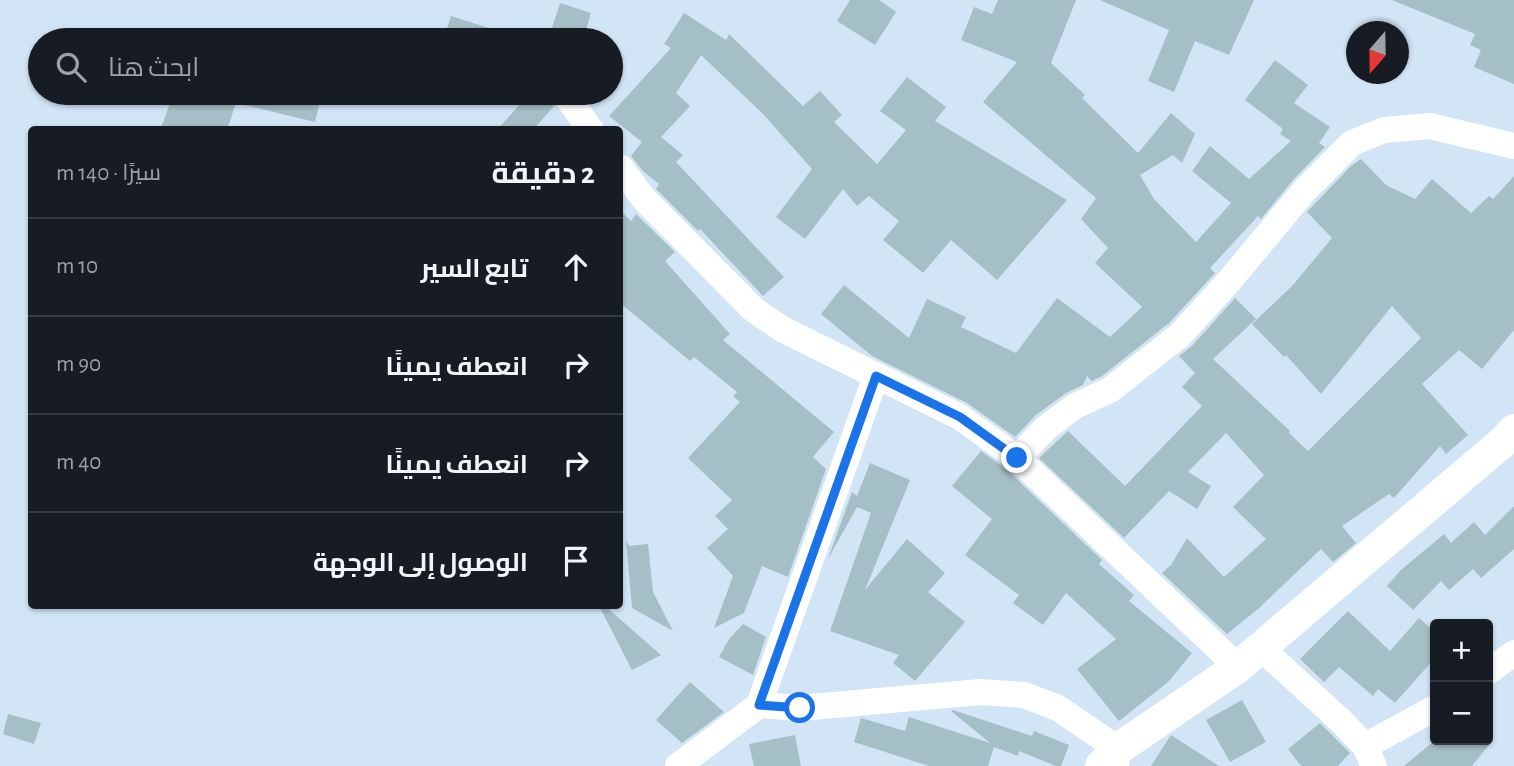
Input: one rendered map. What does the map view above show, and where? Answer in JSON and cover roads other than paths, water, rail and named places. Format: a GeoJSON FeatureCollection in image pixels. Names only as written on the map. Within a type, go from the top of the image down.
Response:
{"type":"FeatureCollection","features":[{"type":"Feature","properties":{"kind":"street"},"geometry":{"type":"LineString","coordinates":[[573,105],[588,126]]}},
{"type":"Feature","properties":{"kind":"street"},"geometry":{"type":"LineString","coordinates":[[1017,458],[1046,428],[1075,406],[1110,390],[1180,335],[1230,281],[1305,190],[1352,143],[1384,130],[1430,126],[1514,146]]}},
{"type":"Feature","properties":{"kind":"street"},"geometry":{"type":"LineString","coordinates":[[623,171],[644,199],[752,309],[782,329],[960,417],[1017,458],[1249,658],[1341,721],[1370,756],[1430,712]]}},
{"type":"Feature","properties":{"kind":"street"},"geometry":{"type":"LineString","coordinates":[[678,766],[759,705],[876,376]]}},
{"type":"Feature","properties":{"kind":"street"},"geometry":{"type":"LineString","coordinates":[[759,705],[800,708],[980,692],[1024,695],[1058,708],[1112,760],[1249,658],[1514,430]]}},
{"type":"Feature","properties":{"kind":"street"},"geometry":{"type":"LineString","coordinates":[[1493,668],[1514,653]]}}]}
